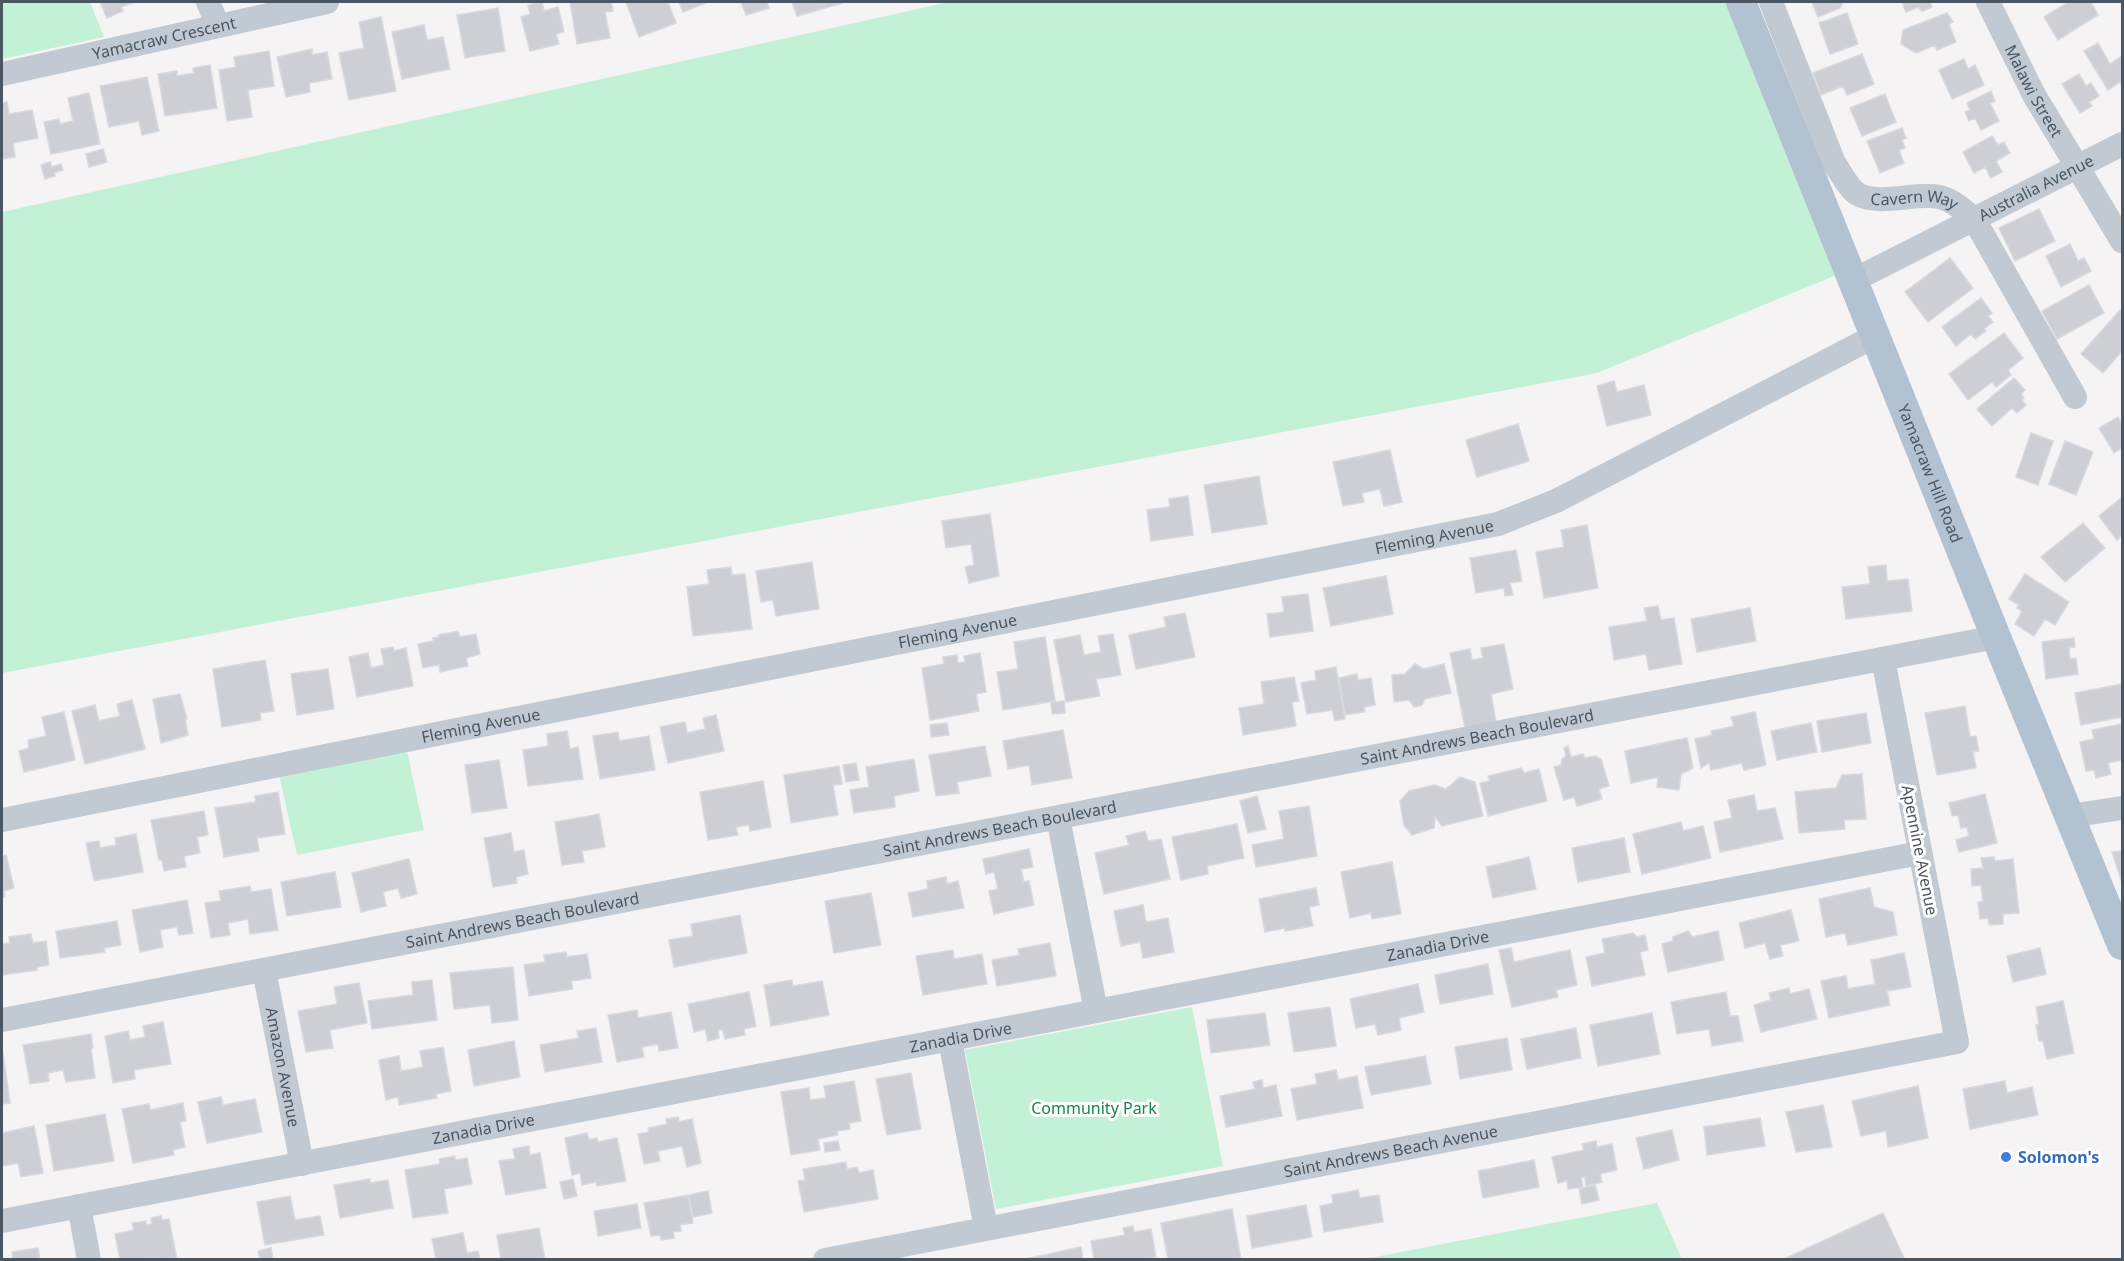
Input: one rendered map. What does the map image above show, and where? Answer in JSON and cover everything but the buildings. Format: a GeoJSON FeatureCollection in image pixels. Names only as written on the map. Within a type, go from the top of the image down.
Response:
{"type":"FeatureCollection","features":[{"type":"Feature","properties":{"kind":"main road","name":"Yamacraw Hill Road"},"geometry":{"type":"LineString","coordinates":[[1742,2],[1996,638],[2122,945]]}},
{"type":"Feature","properties":{"kind":"street"},"geometry":{"type":"LineString","coordinates":[[208,2],[218,26]]}},
{"type":"Feature","properties":{"kind":"street","name":"Yamacraw Crescent"},"geometry":{"type":"LineString","coordinates":[[2,74],[327,2]]}},
{"type":"Feature","properties":{"kind":"street","name":"Cavern Way"},"geometry":{"type":"LineString","coordinates":[[1771,2],[1834,163],[1855,192],[1864,197],[1881,199],[1939,197],[1956,204],[1974,219],[2075,397]]}},
{"type":"Feature","properties":{"kind":"street","name":"Malawi Street"},"geometry":{"type":"LineString","coordinates":[[1988,2],[2030,86],[2122,241]]}},
{"type":"Feature","properties":{"kind":"street","name":"Australia Avenue"},"geometry":{"type":"LineString","coordinates":[[1854,280],[2122,144]]}},
{"type":"Feature","properties":{"kind":"street","name":"Fleming Avenue"},"geometry":{"type":"LineString","coordinates":[[2,819],[1498,524],[1557,501],[1876,336]]}},
{"type":"Feature","properties":{"kind":"street","name":"Saint Andrews Beach Boulevard"},"geometry":{"type":"LineString","coordinates":[[2,1020],[1996,638]]}},
{"type":"Feature","properties":{"kind":"street","name":"Apennine Avenue"},"geometry":{"type":"LineString","coordinates":[[1882,659],[1957,1042]]}},
{"type":"Feature","properties":{"kind":"street"},"geometry":{"type":"LineString","coordinates":[[2070,816],[2122,808]]}},
{"type":"Feature","properties":{"kind":"street"},"geometry":{"type":"LineString","coordinates":[[1058,818],[1095,1011]]}},
{"type":"Feature","properties":{"kind":"street","name":"Zanadia Drive"},"geometry":{"type":"LineString","coordinates":[[2,1221],[1920,853]]}},
{"type":"Feature","properties":{"kind":"street","name":"Amazon Avenue"},"geometry":{"type":"LineString","coordinates":[[264,970],[302,1164]]}},
{"type":"Feature","properties":{"kind":"street"},"geometry":{"type":"LineString","coordinates":[[950,1040],[986,1228]]}},
{"type":"Feature","properties":{"kind":"street","name":"Saint Andrews Beach Avenue"},"geometry":{"type":"LineString","coordinates":[[825,1260],[1957,1042]]}},
{"type":"Feature","properties":{"kind":"street"},"geometry":{"type":"LineString","coordinates":[[79,1206],[89,1260]]}},
{"type":"Feature","properties":{"kind":"green space"},"geometry":{"type":"Polygon","coordinates":[[[2,2],[90,2],[104,37],[2,59],[2,2]]]}},
{"type":"Feature","properties":{"kind":"green space"},"geometry":{"type":"Polygon","coordinates":[[[949,2],[1728,2],[1839,274],[1597,373],[2,673],[2,212],[949,2]]]}},
{"type":"Feature","properties":{"kind":"green space"},"geometry":{"type":"Polygon","coordinates":[[[407,751],[424,830],[297,855],[279,775],[407,751]]]}},
{"type":"Feature","properties":{"kind":"green space","name":"Community Park"},"geometry":{"type":"Polygon","coordinates":[[[1192,1007],[1223,1166],[996,1209],[965,1050],[1192,1007]]]}},
{"type":"Feature","properties":{"kind":"green space"},"geometry":{"type":"Polygon","coordinates":[[[1657,1203],[1682,1259],[1365,1259],[1657,1203]]]}},
{"type":"Feature","properties":{"kind":"place","name":"Solomon's"},"geometry":{"type":"Point","coordinates":[2006,1157]}}]}
